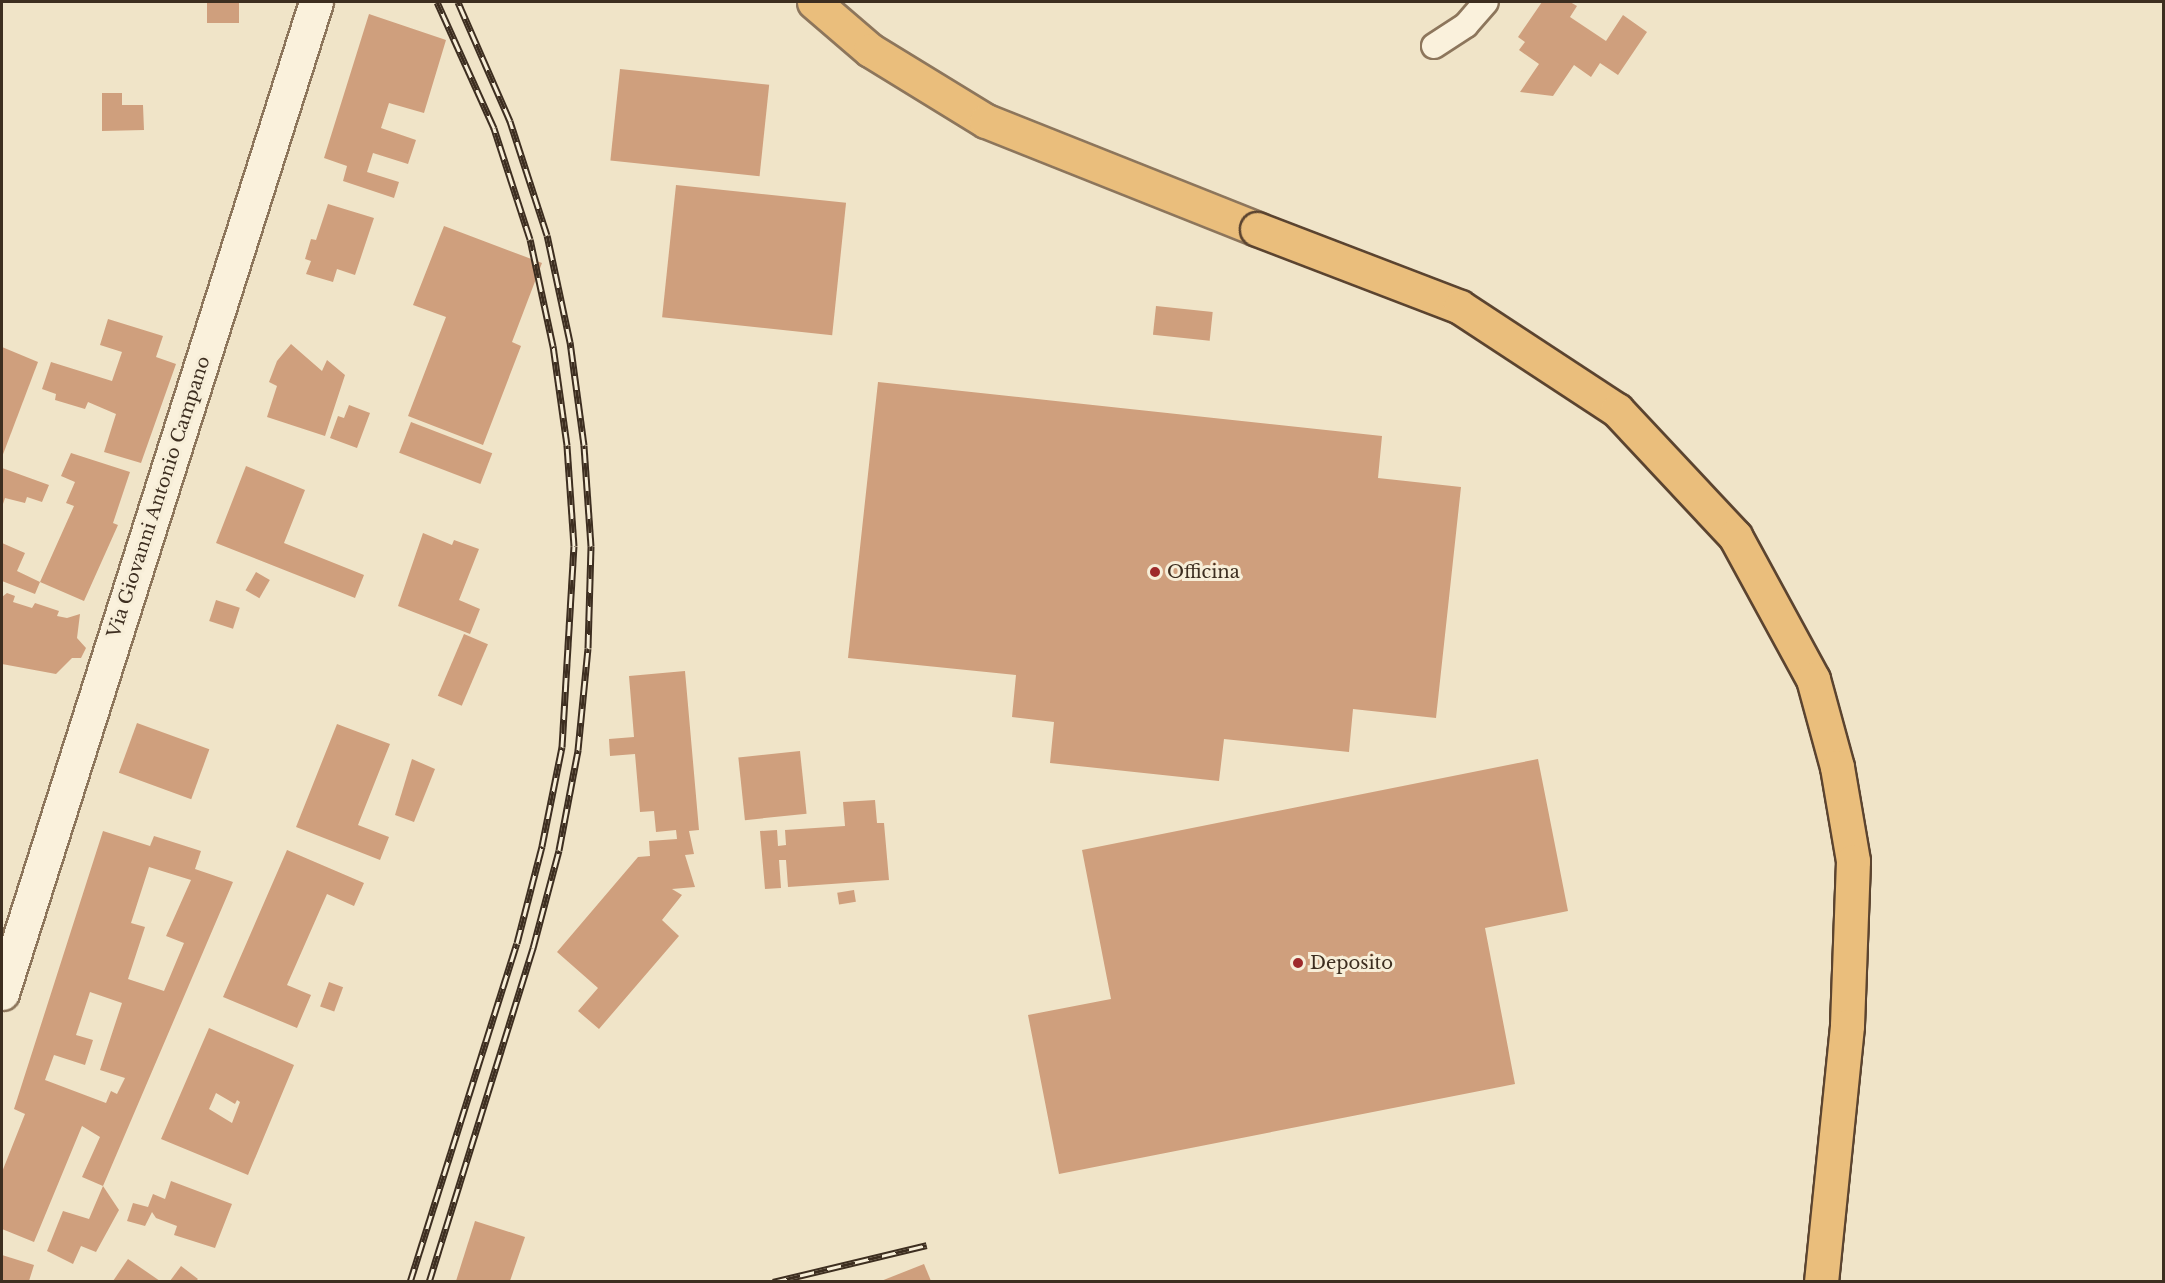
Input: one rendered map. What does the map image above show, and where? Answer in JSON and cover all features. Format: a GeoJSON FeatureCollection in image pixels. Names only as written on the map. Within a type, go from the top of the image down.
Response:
{"type":"FeatureCollection","features":[{"type":"Feature","properties":{"kind":"highway"},"geometry":{"type":"LineString","coordinates":[[814,2],[870,50],[986,121],[1460,307],[1617,410],[1735,536],[1813,679],[1837,767],[1853,861],[1847,1026],[1821,1281]]}},
{"type":"Feature","properties":{"kind":"main road","name":"Via Giovanni Antonio Campano"},"geometry":{"type":"LineString","coordinates":[[2,993],[316,2]]}},
{"type":"Feature","properties":{"kind":"street"},"geometry":{"type":"LineString","coordinates":[[1434,46],[1466,25],[1486,2]]}},
{"type":"Feature","properties":{"kind":"building"},"geometry":{"type":"Polygon","coordinates":[[[207,2],[239,2],[239,23],[207,23],[207,2]]]}},
{"type":"Feature","properties":{"kind":"building"},"geometry":{"type":"Polygon","coordinates":[[[1542,2],[1570,2],[1577,6],[1570,17],[1606,41],[1623,15],[1647,32],[1618,75],[1600,63],[1591,77],[1574,65],[1553,96],[1520,92],[1539,64],[1519,50],[1525,42],[1518,37],[1542,2]]]}},
{"type":"Feature","properties":{"kind":"building"},"geometry":{"type":"Polygon","coordinates":[[[369,14],[446,40],[424,113],[389,103],[381,128],[416,140],[408,164],[373,153],[367,172],[399,182],[394,198],[343,181],[347,166],[324,158],[369,14]]]}},
{"type":"Feature","properties":{"kind":"building"},"geometry":{"type":"Polygon","coordinates":[[[620,69],[769,85],[760,176],[610,160],[620,69]]]}},
{"type":"Feature","properties":{"kind":"building"},"geometry":{"type":"Polygon","coordinates":[[[102,93],[122,93],[122,105],[143,105],[144,130],[102,131],[102,93]]]}},
{"type":"Feature","properties":{"kind":"building"},"geometry":{"type":"Polygon","coordinates":[[[676,185],[846,203],[832,335],[662,317],[676,185]]]}},
{"type":"Feature","properties":{"kind":"building"},"geometry":{"type":"Polygon","coordinates":[[[328,204],[374,218],[355,275],[337,269],[333,282],[306,274],[311,261],[305,259],[311,239],[316,240],[328,204]]]}},
{"type":"Feature","properties":{"kind":"building"},"geometry":{"type":"Polygon","coordinates":[[[444,226],[542,263],[512,342],[521,346],[483,445],[408,416],[446,317],[413,305],[444,226]]]}},
{"type":"Feature","properties":{"kind":"building"},"geometry":{"type":"Polygon","coordinates":[[[1156,306],[1213,312],[1210,341],[1153,335],[1156,306]]]}},
{"type":"Feature","properties":{"kind":"building"},"geometry":{"type":"Polygon","coordinates":[[[108,319],[163,336],[156,357],[176,364],[141,463],[104,452],[116,414],[88,402],[85,409],[55,400],[56,394],[42,389],[51,362],[112,381],[122,352],[100,345],[108,319]]]}},
{"type":"Feature","properties":{"kind":"building"},"geometry":{"type":"Polygon","coordinates":[[[291,344],[322,371],[327,360],[345,375],[325,436],[267,417],[277,386],[269,382],[277,361],[291,344]]]}},
{"type":"Feature","properties":{"kind":"building"},"geometry":{"type":"Polygon","coordinates":[[[2,347],[38,362],[2,457],[2,347]]]}},
{"type":"Feature","properties":{"kind":"building","name":"Officina"},"geometry":{"type":"Polygon","coordinates":[[[878,382],[1382,436],[1378,478],[1461,487],[1436,718],[1353,709],[1349,752],[1224,739],[1219,781],[1050,763],[1054,722],[1012,717],[1016,675],[848,658],[878,382]]]}},
{"type":"Feature","properties":{"kind":"building"},"geometry":{"type":"Polygon","coordinates":[[[349,405],[370,413],[357,448],[330,438],[338,416],[344,418],[349,405]]]}},
{"type":"Feature","properties":{"kind":"building"},"geometry":{"type":"Polygon","coordinates":[[[411,422],[492,453],[480,484],[399,453],[411,422]]]}},
{"type":"Feature","properties":{"kind":"building"},"geometry":{"type":"Polygon","coordinates":[[[71,453],[130,472],[113,523],[118,525],[84,601],[40,582],[74,506],[66,503],[75,482],[61,476],[71,453]]]}},
{"type":"Feature","properties":{"kind":"building"},"geometry":{"type":"Polygon","coordinates":[[[246,466],[305,490],[284,543],[364,575],[355,598],[216,543],[246,466]]]}},
{"type":"Feature","properties":{"kind":"building"},"geometry":{"type":"Polygon","coordinates":[[[2,468],[49,485],[42,502],[27,497],[25,503],[5,498],[2,507],[2,468]]]}},
{"type":"Feature","properties":{"kind":"building"},"geometry":{"type":"Polygon","coordinates":[[[423,533],[452,545],[454,540],[479,549],[459,600],[480,609],[470,634],[398,606],[423,533]]]}},
{"type":"Feature","properties":{"kind":"building"},"geometry":{"type":"Polygon","coordinates":[[[2,543],[25,553],[17,571],[40,582],[35,594],[2,581],[2,543]]]}},
{"type":"Feature","properties":{"kind":"building"},"geometry":{"type":"Polygon","coordinates":[[[256,572],[270,580],[259,598],[246,590],[256,572]]]}},
{"type":"Feature","properties":{"kind":"building"},"geometry":{"type":"Polygon","coordinates":[[[7,593],[15,596],[13,602],[32,608],[35,603],[59,611],[57,616],[67,618],[80,614],[77,638],[86,648],[81,658],[72,658],[56,674],[2,664],[2,597],[7,593]]]}},
{"type":"Feature","properties":{"kind":"building"},"geometry":{"type":"Polygon","coordinates":[[[216,600],[240,608],[233,629],[209,621],[216,600]]]}},
{"type":"Feature","properties":{"kind":"building"},"geometry":{"type":"Polygon","coordinates":[[[464,634],[488,644],[462,706],[438,696],[464,634]]]}},
{"type":"Feature","properties":{"kind":"building"},"geometry":{"type":"Polygon","coordinates":[[[685,671],[699,830],[689,831],[694,854],[685,855],[695,887],[672,889],[682,895],[662,920],[679,936],[599,1029],[578,1011],[598,988],[557,952],[638,857],[650,856],[649,841],[677,839],[676,830],[656,832],[654,811],[640,812],[635,754],[610,756],[609,739],[634,737],[629,676],[685,671]]]}},
{"type":"Feature","properties":{"kind":"building"},"geometry":{"type":"Polygon","coordinates":[[[137,723],[209,749],[191,799],[119,773],[137,723]]]}},
{"type":"Feature","properties":{"kind":"building"},"geometry":{"type":"Polygon","coordinates":[[[337,724],[390,744],[358,825],[389,837],[380,860],[296,827],[337,724]]]}},
{"type":"Feature","properties":{"kind":"building"},"geometry":{"type":"Polygon","coordinates":[[[800,751],[807,814],[745,820],[738,757],[800,751]]]}},
{"type":"Feature","properties":{"kind":"building"},"geometry":{"type":"Polygon","coordinates":[[[412,759],[435,769],[414,822],[395,815],[412,759]]]}},
{"type":"Feature","properties":{"kind":"building","name":"Deposito"},"geometry":{"type":"Polygon","coordinates":[[[1538,759],[1568,911],[1485,928],[1515,1084],[1059,1174],[1028,1015],[1111,999],[1082,850],[1538,759]]]}},
{"type":"Feature","properties":{"kind":"building"},"geometry":{"type":"Polygon","coordinates":[[[875,800],[877,823],[884,823],[889,880],[788,887],[786,860],[779,860],[781,888],[765,889],[760,831],[777,830],[778,846],[786,845],[785,830],[845,826],[843,802],[875,800]]]}},
{"type":"Feature","properties":{"kind":"building"},"geometry":{"type":"Polygon","coordinates":[[[103,831],[150,846],[154,836],[201,851],[195,869],[233,882],[103,1186],[82,1177],[100,1137],[82,1126],[34,1242],[2,1229],[2,1172],[25,1114],[14,1109],[103,831]],[[149,867],[131,923],[145,927],[128,979],[164,991],[184,943],[166,936],[191,880],[149,867]],[[90,992],[76,1035],[93,1040],[85,1065],[54,1055],[45,1080],[106,1103],[111,1091],[117,1094],[125,1078],[100,1070],[122,1003],[90,992]]]}},
{"type":"Feature","properties":{"kind":"building"},"geometry":{"type":"Polygon","coordinates":[[[287,850],[364,883],[354,906],[327,894],[287,985],[311,995],[297,1028],[223,997],[287,850]]]}},
{"type":"Feature","properties":{"kind":"building"},"geometry":{"type":"Polygon","coordinates":[[[854,890],[856,902],[839,905],[837,893],[854,890]]]}},
{"type":"Feature","properties":{"kind":"building"},"geometry":{"type":"Polygon","coordinates":[[[329,982],[343,987],[334,1012],[320,1006],[329,982]]]}},
{"type":"Feature","properties":{"kind":"building"},"geometry":{"type":"Polygon","coordinates":[[[209,1028],[294,1065],[248,1175],[161,1139],[209,1028]],[[216,1093],[209,1109],[232,1123],[240,1102],[237,1100],[235,1104],[216,1093]]]}},
{"type":"Feature","properties":{"kind":"building"},"geometry":{"type":"Polygon","coordinates":[[[171,1181],[232,1204],[215,1248],[174,1235],[177,1226],[156,1218],[152,1212],[145,1226],[127,1221],[133,1203],[148,1207],[153,1194],[165,1199],[171,1181]]]}},
{"type":"Feature","properties":{"kind":"building"},"geometry":{"type":"Polygon","coordinates":[[[103,1186],[119,1210],[96,1252],[81,1246],[73,1264],[47,1251],[63,1211],[89,1219],[103,1186]]]}},
{"type":"Feature","properties":{"kind":"building"},"geometry":{"type":"Polygon","coordinates":[[[475,1221],[525,1237],[510,1281],[456,1281],[475,1221]]]}},
{"type":"Feature","properties":{"kind":"building"},"geometry":{"type":"Polygon","coordinates":[[[2,1255],[34,1265],[29,1281],[2,1281],[2,1255]]]}},
{"type":"Feature","properties":{"kind":"building"},"geometry":{"type":"Polygon","coordinates":[[[128,1259],[160,1281],[113,1281],[128,1259]]]}},
{"type":"Feature","properties":{"kind":"building"},"geometry":{"type":"Polygon","coordinates":[[[924,1264],[931,1281],[881,1281],[924,1264]]]}},
{"type":"Feature","properties":{"kind":"building"},"geometry":{"type":"Polygon","coordinates":[[[181,1266],[198,1279],[196,1281],[170,1281],[181,1266]]]}},
{"type":"Feature","properties":{"kind":"railway"},"geometry":{"type":"LineString","coordinates":[[410,1282],[517,943],[542,846],[562,747],[574,546],[567,445],[553,346],[530,239],[494,128],[437,2]]}},
{"type":"Feature","properties":{"kind":"railway"},"geometry":{"type":"LineString","coordinates":[[429,1282],[533,948],[559,850],[578,750],[588,648],[591,546],[584,445],[570,342],[547,235],[510,121],[458,2]]}},
{"type":"Feature","properties":{"kind":"railway"},"geometry":{"type":"LineString","coordinates":[[773,1282],[927,1245]]}},
{"type":"Feature","properties":{"kind":"place","name":"Officina"},"geometry":{"type":"Point","coordinates":[1155,572]}},
{"type":"Feature","properties":{"kind":"place","name":"Deposito"},"geometry":{"type":"Point","coordinates":[1298,963]}}]}
